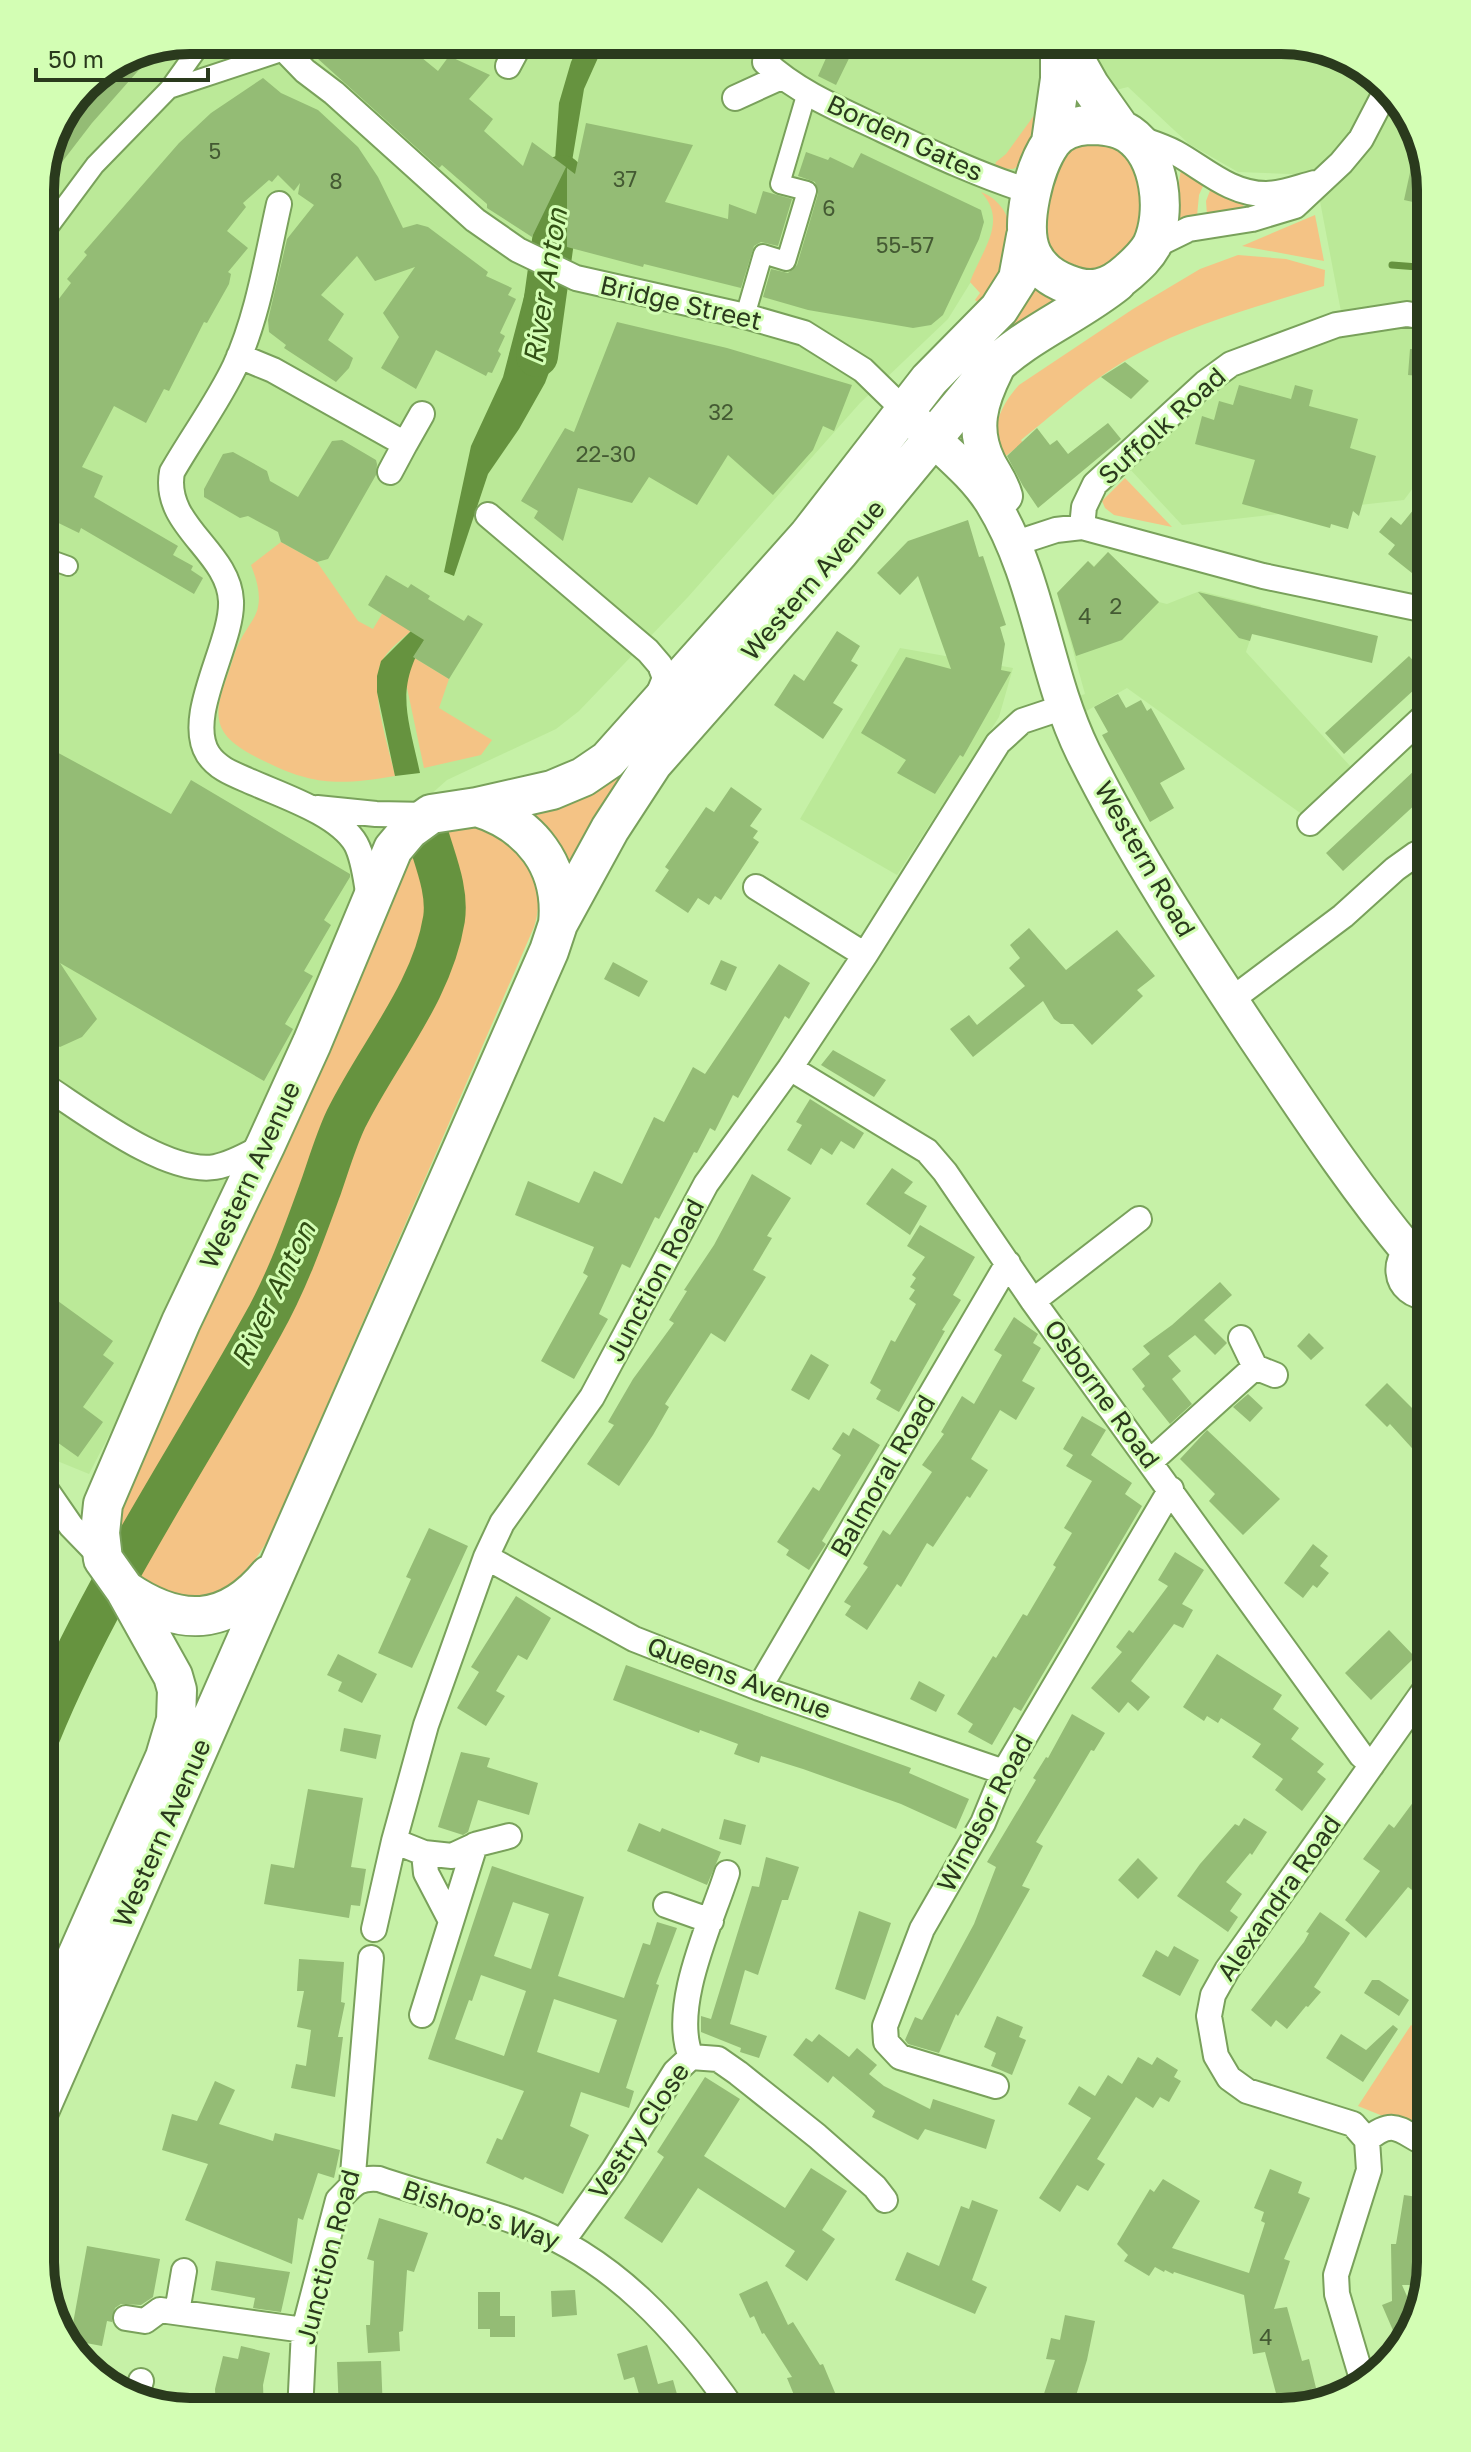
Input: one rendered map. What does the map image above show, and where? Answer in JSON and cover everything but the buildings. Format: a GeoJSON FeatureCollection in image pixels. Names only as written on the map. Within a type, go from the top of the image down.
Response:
{"type":"FeatureCollection","features":[{"type":"Feature","properties":{"kind":"main road"},"geometry":{"type":"LineString","coordinates":[[1061,54],[1051,142],[1032,192],[1026,236],[1034,259],[1046,273],[1081,290],[1091,290],[1117,282],[1150,248],[1158,223],[1155,176],[1146,152],[1090,86],[1071,54]]}},
{"type":"Feature","properties":{"kind":"main road"},"geometry":{"type":"LineString","coordinates":[[1051,142],[1061,133],[1078,126],[1100,125],[1126,132]]}},
{"type":"Feature","properties":{"kind":"main road","name":"Western Avenue"},"geometry":{"type":"LineString","coordinates":[[54,2007],[165,1757],[176,1720],[177,1690],[173,1676],[112,1572],[101,1516],[107,1491],[181,1322],[266,1144],[393,849],[409,830],[431,814],[552,790],[583,777],[608,760],[834,505],[904,410],[945,362],[1006,300],[1018,279],[1026,236]]}},
{"type":"Feature","properties":{"kind":"main road","name":"Western Avenue"},"geometry":{"type":"LineString","coordinates":[[54,2077],[558,924],[610,829],[653,763],[839,552],[1002,358],[1027,339],[1102,295],[1117,282]]}},
{"type":"Feature","properties":{"kind":"main road"},"geometry":{"type":"LineString","coordinates":[[1002,358],[982,403],[979,434],[983,452],[1005,492],[1013,544]]}},
{"type":"Feature","properties":{"kind":"main road","name":"Western Road"},"geometry":{"type":"LineString","coordinates":[[904,410],[985,492],[1013,544],[1064,707],[1083,752],[1122,823],[1231,1000],[1355,1186],[1417,1247]]}},
{"type":"Feature","properties":{"kind":"main road","name":"Western Avenue"},"geometry":{"type":"LineString","coordinates":[[477,807],[493,812],[519,828],[543,854],[559,892],[558,924]]}},
{"type":"Feature","properties":{"kind":"main road"},"geometry":{"type":"LineString","coordinates":[[1417,1253],[1403,1268],[1407,1283],[1417,1289]]}},
{"type":"Feature","properties":{"kind":"main road","name":"Western Avenue"},"geometry":{"type":"LineString","coordinates":[[112,1572],[142,1601],[173,1615],[202,1616],[240,1604],[251,1596],[284,1557]]}},
{"type":"Feature","properties":{"kind":"street"},"geometry":{"type":"LineString","coordinates":[[54,220],[95,165],[169,89],[194,54]]}},
{"type":"Feature","properties":{"kind":"street"},"geometry":{"type":"LineString","coordinates":[[169,89],[256,54]]}},
{"type":"Feature","properties":{"kind":"street","name":"Bridge Street"},"geometry":{"type":"LineString","coordinates":[[289,54],[475,220],[531,258],[595,284],[791,328],[863,370],[904,410]]}},
{"type":"Feature","properties":{"kind":"street"},"geometry":{"type":"LineString","coordinates":[[508,66],[514,54]]}},
{"type":"Feature","properties":{"kind":"street","name":"Borden Gates"},"geometry":{"type":"LineString","coordinates":[[735,98],[773,70],[807,92],[970,170],[1032,192]]}},
{"type":"Feature","properties":{"kind":"street"},"geometry":{"type":"LineString","coordinates":[[745,316],[763,254],[786,261],[807,191],[780,184],[807,92]]}},
{"type":"Feature","properties":{"kind":"street"},"geometry":{"type":"LineString","coordinates":[[1150,248],[1189,229],[1252,219],[1284,210],[1305,199],[1361,139],[1382,99]]}},
{"type":"Feature","properties":{"kind":"street"},"geometry":{"type":"LineString","coordinates":[[1126,132],[1177,154],[1212,177],[1243,191],[1268,194],[1321,181]]}},
{"type":"Feature","properties":{"kind":"street"},"geometry":{"type":"LineString","coordinates":[[279,204],[260,290],[239,356],[224,387],[172,472],[170,487],[182,518],[230,587],[231,615],[209,687],[202,738],[208,754],[224,770],[307,807],[338,825],[357,846],[370,906]]}},
{"type":"Feature","properties":{"kind":"street","name":"Suffolk Road"},"geometry":{"type":"LineString","coordinates":[[1082,527],[1084,507],[1095,484],[1205,383],[1231,364],[1336,325],[1417,316]]}},
{"type":"Feature","properties":{"kind":"street"},"geometry":{"type":"LineString","coordinates":[[239,356],[273,370],[405,444]]}},
{"type":"Feature","properties":{"kind":"street"},"geometry":{"type":"LineString","coordinates":[[390,472],[422,414]]}},
{"type":"Feature","properties":{"kind":"street"},"geometry":{"type":"LineString","coordinates":[[488,515],[648,651],[660,665],[665,678],[648,717]]}},
{"type":"Feature","properties":{"kind":"street"},"geometry":{"type":"LineString","coordinates":[[1013,544],[1056,530],[1082,527],[1263,576],[1417,608]]}},
{"type":"Feature","properties":{"kind":"street"},"geometry":{"type":"LineString","coordinates":[[54,561],[68,566]]}},
{"type":"Feature","properties":{"kind":"street"},"geometry":{"type":"LineString","coordinates":[[648,651],[678,664],[711,645]]}},
{"type":"Feature","properties":{"kind":"street","name":"Junction Road"},"geometry":{"type":"LineString","coordinates":[[374,1929],[426,1725],[486,1557],[502,1523],[592,1397],[706,1184],[790,1068],[865,955],[998,743],[1022,721],[1064,707]]}},
{"type":"Feature","properties":{"kind":"street"},"geometry":{"type":"LineString","coordinates":[[1310,823],[1417,723]]}},
{"type":"Feature","properties":{"kind":"street"},"geometry":{"type":"LineString","coordinates":[[307,807],[376,814],[431,814]]}},
{"type":"Feature","properties":{"kind":"street"},"geometry":{"type":"LineString","coordinates":[[1231,1000],[1343,916],[1395,869],[1417,854]]}},
{"type":"Feature","properties":{"kind":"street"},"geometry":{"type":"LineString","coordinates":[[756,887],[865,955]]}},
{"type":"Feature","properties":{"kind":"street","name":"Osborne Road"},"geometry":{"type":"LineString","coordinates":[[790,1068],[927,1151],[945,1172],[1245,1598],[1361,1755],[1372,1765]]}},
{"type":"Feature","properties":{"kind":"street"},"geometry":{"type":"LineString","coordinates":[[54,1092],[132,1141],[188,1167],[216,1167],[266,1144]]}},
{"type":"Feature","properties":{"kind":"street"},"geometry":{"type":"LineString","coordinates":[[1033,1301],[1139,1219]]}},
{"type":"Feature","properties":{"kind":"street","name":"Balmoral Road"},"geometry":{"type":"LineString","coordinates":[[759,1688],[1008,1263]]}},
{"type":"Feature","properties":{"kind":"street"},"geometry":{"type":"LineString","coordinates":[[1151,1461],[1265,1371],[1241,1338]]}},
{"type":"Feature","properties":{"kind":"street","name":"Windsor Road"},"geometry":{"type":"LineString","coordinates":[[996,2086],[900,2057],[892,2051],[884,2036],[898,1987],[922,1929],[983,1823],[1004,1772],[1171,1489]]}},
{"type":"Feature","properties":{"kind":"street"},"geometry":{"type":"LineString","coordinates":[[54,1501],[71,1526],[112,1572]]}},
{"type":"Feature","properties":{"kind":"street","name":"Queens Avenue"},"geometry":{"type":"LineString","coordinates":[[486,1557],[634,1639],[759,1688],[1004,1772]]}},
{"type":"Feature","properties":{"kind":"street","name":"Alexandra Road"},"geometry":{"type":"LineString","coordinates":[[1367,2140],[1353,2124],[1247,2091],[1229,2078],[1216,2056],[1209,2016],[1213,1995],[1227,1970],[1417,1701]]}},
{"type":"Feature","properties":{"kind":"street"},"geometry":{"type":"LineString","coordinates":[[394,1841],[424,1853],[452,1856],[475,1845],[509,1836]]}},
{"type":"Feature","properties":{"kind":"street"},"geometry":{"type":"LineString","coordinates":[[422,2015],[475,1845]]}},
{"type":"Feature","properties":{"kind":"street"},"geometry":{"type":"LineString","coordinates":[[424,1853],[426,1873],[450,1919]]}},
{"type":"Feature","properties":{"kind":"street","name":"Vestry Close"},"geometry":{"type":"LineString","coordinates":[[562,2242],[622,2159],[675,2072],[691,2057],[684,2035],[692,1977],[727,1873]]}},
{"type":"Feature","properties":{"kind":"street"},"geometry":{"type":"LineString","coordinates":[[666,1905],[711,1921]]}},
{"type":"Feature","properties":{"kind":"street","name":"Junction Road"},"geometry":{"type":"LineString","coordinates":[[301,2398],[304,2330],[338,2200],[352,2186],[371,1958]]}},
{"type":"Feature","properties":{"kind":"street"},"geometry":{"type":"LineString","coordinates":[[691,2057],[718,2059],[738,2073],[817,2136],[875,2187],[885,2200]]}},
{"type":"Feature","properties":{"kind":"street"},"geometry":{"type":"LineString","coordinates":[[1360,2372],[1337,2294],[1336,2275],[1369,2170],[1367,2140],[1381,2128],[1394,2126],[1417,2138]]}},
{"type":"Feature","properties":{"kind":"street","name":"Bishop's Way"},"geometry":{"type":"LineString","coordinates":[[352,2186],[364,2178],[379,2179],[518,2223],[562,2242],[602,2265],[647,2305],[694,2356],[725,2398]]}},
{"type":"Feature","properties":{"kind":"street"},"geometry":{"type":"LineString","coordinates":[[177,2312],[184,2271]]}},
{"type":"Feature","properties":{"kind":"street"},"geometry":{"type":"LineString","coordinates":[[126,2318],[145,2321],[160,2310],[304,2330]]}},
{"type":"Feature","properties":{"kind":"shaded area"},"geometry":{"type":"Polygon","coordinates":[[[190,54],[1290,54],[1325,61],[1371,88],[1403,130],[1410,146],[1417,190],[1417,483],[1404,500],[1182,525],[1128,467],[1230,377],[1343,322],[1315,175],[1238,172],[1189,144],[1128,87],[1042,108],[998,238],[948,319],[860,403],[688,597],[579,711],[556,729],[447,780],[384,836],[243,1176],[89,1474],[54,1460],[54,181],[64,138],[94,94],[138,64],[190,54]]]}},
{"type":"Feature","properties":{"kind":"shaded area"},"geometry":{"type":"Polygon","coordinates":[[[575,54],[600,54],[584,89],[560,234],[538,225],[555,160],[559,103],[575,54]]]}},
{"type":"Feature","properties":{"kind":"shaded area"},"geometry":{"type":"Polygon","coordinates":[[[1043,103],[1025,162],[1013,169],[994,168],[996,162],[1006,154],[1043,103]]]}},
{"type":"Feature","properties":{"kind":"shaded area"},"geometry":{"type":"Polygon","coordinates":[[[1087,137],[1127,151],[1144,187],[1139,225],[1127,251],[1093,275],[1048,259],[1039,218],[1059,156],[1087,137]]]}},
{"type":"Feature","properties":{"kind":"shaded area"},"geometry":{"type":"Polygon","coordinates":[[[1181,171],[1204,184],[1199,195],[1197,216],[1182,219],[1179,217],[1181,171]]]}},
{"type":"Feature","properties":{"kind":"shaded area"},"geometry":{"type":"Polygon","coordinates":[[[1211,188],[1243,203],[1244,208],[1207,215],[1206,201],[1211,188]]]}},
{"type":"Feature","properties":{"kind":"shaded area"},"geometry":{"type":"Polygon","coordinates":[[[981,192],[1001,207],[1011,231],[1008,256],[985,308],[975,300],[980,293],[970,282],[993,225],[989,203],[981,192]]]}},
{"type":"Feature","properties":{"kind":"shaded area"},"geometry":{"type":"Polygon","coordinates":[[[1315,215],[1324,261],[1242,246],[1315,215]]]}},
{"type":"Feature","properties":{"kind":"shaded area"},"geometry":{"type":"Polygon","coordinates":[[[1238,255],[1286,259],[1325,270],[1324,286],[1207,323],[1139,353],[1078,394],[1003,458],[996,429],[1006,402],[1019,385],[1133,309],[1200,269],[1238,255]]]}},
{"type":"Feature","properties":{"kind":"shaded area"},"geometry":{"type":"Polygon","coordinates":[[[1032,285],[1058,300],[955,393],[944,383],[1032,285]]]}},
{"type":"Feature","properties":{"kind":"shaded area"},"geometry":{"type":"Polygon","coordinates":[[[526,289],[547,300],[557,351],[545,383],[488,474],[454,576],[444,572],[471,446],[503,377],[526,289]]]}},
{"type":"Feature","properties":{"kind":"shaded area"},"geometry":{"type":"Polygon","coordinates":[[[1125,478],[1172,527],[1114,515],[1105,508],[1102,501],[1125,478]]]}},
{"type":"Feature","properties":{"kind":"shaded area"},"geometry":{"type":"Polygon","coordinates":[[[281,542],[317,562],[358,621],[373,629],[385,609],[411,631],[387,654],[378,674],[381,719],[395,776],[343,782],[298,775],[248,753],[236,745],[221,727],[219,705],[222,691],[237,648],[259,602],[251,565],[281,542]]]}},
{"type":"Feature","properties":{"kind":"shaded area"},"geometry":{"type":"Polygon","coordinates":[[[1108,552],[1159,602],[1167,604],[1200,591],[1261,606],[1246,652],[1351,767],[1303,815],[1127,688],[1081,714],[1076,697],[1085,694],[1057,593],[1088,561],[1094,566],[1108,552]]]}},
{"type":"Feature","properties":{"kind":"shaded area"},"geometry":{"type":"Polygon","coordinates":[[[431,629],[412,667],[406,699],[420,773],[395,776],[377,692],[377,676],[381,661],[411,631],[431,629]]]}},
{"type":"Feature","properties":{"kind":"shaded area"},"geometry":{"type":"Polygon","coordinates":[[[900,648],[1013,668],[999,717],[897,875],[800,819],[900,648]]]}},
{"type":"Feature","properties":{"kind":"shaded area"},"geometry":{"type":"Polygon","coordinates":[[[413,657],[449,679],[439,708],[492,740],[481,755],[424,768],[406,683],[413,657]]]}},
{"type":"Feature","properties":{"kind":"shaded area"},"geometry":{"type":"Polygon","coordinates":[[[684,691],[573,870],[528,814],[684,691]]]}},
{"type":"Feature","properties":{"kind":"shaded area"},"geometry":{"type":"Polygon","coordinates":[[[464,825],[498,836],[524,860],[533,874],[537,891],[538,909],[534,927],[270,1536],[248,1569],[220,1592],[205,1598],[188,1599],[170,1595],[130,1571],[121,1558],[111,1531],[401,857],[424,834],[464,825]]]}},
{"type":"Feature","properties":{"kind":"shaded area"},"geometry":{"type":"Polygon","coordinates":[[[1411,2025],[1417,2029],[1417,2126],[1415,2129],[1358,2106],[1411,2025]]]}},
{"type":"Feature","properties":{"kind":"waterway","name":"River Anton"},"geometry":{"type":"LineString","coordinates":[[537,356],[562,176]]}},
{"type":"Feature","properties":{"kind":"waterway"},"geometry":{"type":"LineString","coordinates":[[1392,265],[1417,267]]}},
{"type":"Feature","properties":{"kind":"waterway","name":"River Anton"},"geometry":{"type":"LineString","coordinates":[[54,1702],[116,1577],[271,1309],[301,1240],[346,1119],[403,1022],[428,972],[438,946],[445,909],[428,836]]}}]}
